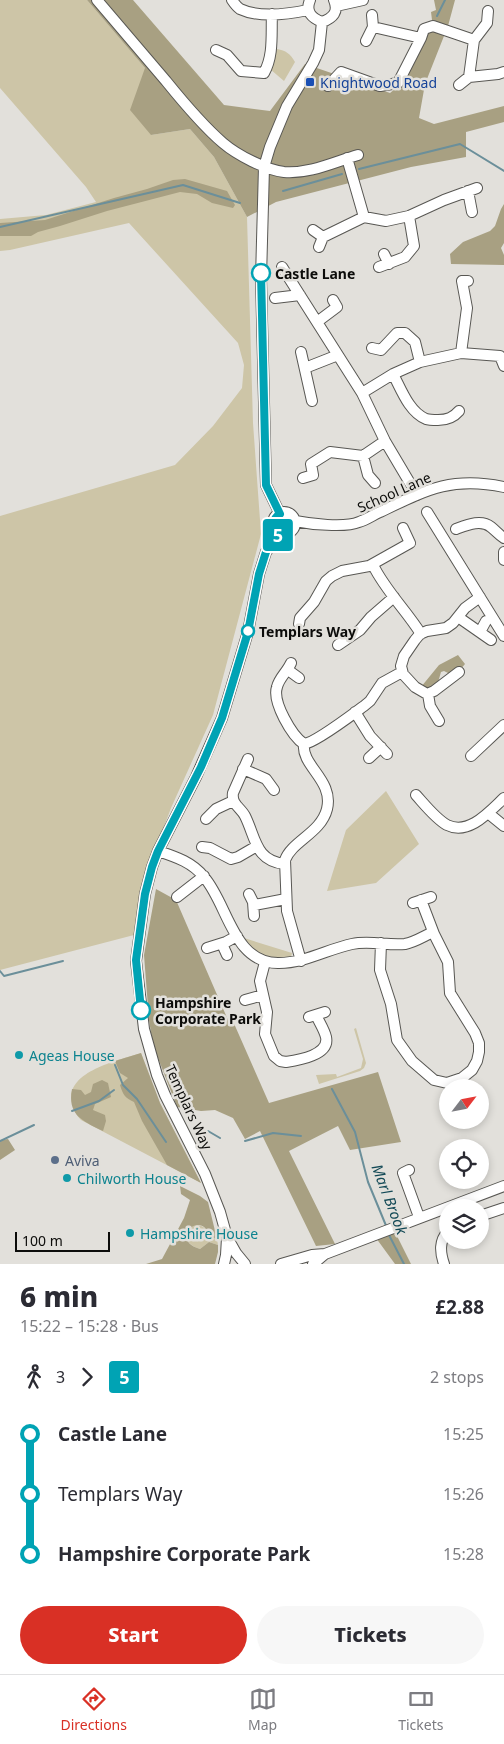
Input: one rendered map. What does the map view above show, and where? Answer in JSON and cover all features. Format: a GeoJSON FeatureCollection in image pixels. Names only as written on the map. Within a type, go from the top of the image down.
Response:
{"type":"FeatureCollection","features":[{"type":"Feature","properties":{"kind":"street"},"geometry":{"type":"LineString","coordinates":[[97,0],[186,105],[224,143],[264,166],[282,172],[316,169],[358,155]]}},
{"type":"Feature","properties":{"kind":"street"},"geometry":{"type":"LineString","coordinates":[[232,0],[239,8],[260,14],[272,14],[309,5],[313,18],[322,22]]}},
{"type":"Feature","properties":{"kind":"street"},"geometry":{"type":"LineString","coordinates":[[322,22],[333,16],[335,3],[363,0]]}},
{"type":"Feature","properties":{"kind":"street"},"geometry":{"type":"LineString","coordinates":[[469,77],[474,40],[492,23],[488,11]]}},
{"type":"Feature","properties":{"kind":"street"},"geometry":{"type":"LineString","coordinates":[[216,50],[227,55],[241,71],[264,73],[268,65],[272,44],[272,14]]}},
{"type":"Feature","properties":{"kind":"street"},"geometry":{"type":"LineString","coordinates":[[366,41],[373,27],[372,15]]}},
{"type":"Feature","properties":{"kind":"street"},"geometry":{"type":"LineString","coordinates":[[280,514],[266,485],[261,278],[264,166],[287,106],[319,50],[322,22]]}},
{"type":"Feature","properties":{"kind":"street"},"geometry":{"type":"LineString","coordinates":[[328,86],[340,69],[380,86],[398,83],[424,29],[433,26],[474,40]]}},
{"type":"Feature","properties":{"kind":"street"},"geometry":{"type":"LineString","coordinates":[[373,27],[421,38]]}},
{"type":"Feature","properties":{"kind":"street"},"geometry":{"type":"LineString","coordinates":[[459,85],[469,77],[504,72]]}},
{"type":"Feature","properties":{"kind":"street"},"geometry":{"type":"LineString","coordinates":[[347,158],[364,217]]}},
{"type":"Feature","properties":{"kind":"street"},"geometry":{"type":"LineString","coordinates":[[313,230],[321,242],[364,217],[386,221],[408,216],[472,190],[472,212]]}},
{"type":"Feature","properties":{"kind":"street"},"geometry":{"type":"LineString","coordinates":[[384,254],[384,265],[405,257],[414,246],[408,216]]}},
{"type":"Feature","properties":{"kind":"street"},"geometry":{"type":"LineString","coordinates":[[282,267],[362,393],[385,441],[416,494]]}},
{"type":"Feature","properties":{"kind":"street"},"geometry":{"type":"LineString","coordinates":[[461,353],[467,308],[462,281]]}},
{"type":"Feature","properties":{"kind":"street"},"geometry":{"type":"LineString","coordinates":[[275,298],[300,295]]}},
{"type":"Feature","properties":{"kind":"street"},"geometry":{"type":"LineString","coordinates":[[317,322],[335,303],[348,304]]}},
{"type":"Feature","properties":{"kind":"street"},"geometry":{"type":"LineString","coordinates":[[377,352],[397,333],[405,333],[415,342],[420,362]]}},
{"type":"Feature","properties":{"kind":"street"},"geometry":{"type":"LineString","coordinates":[[301,352],[312,401]]}},
{"type":"Feature","properties":{"kind":"street"},"geometry":{"type":"LineString","coordinates":[[362,393],[393,374],[420,362],[461,353],[503,357]]}},
{"type":"Feature","properties":{"kind":"street"},"geometry":{"type":"LineString","coordinates":[[305,368],[338,355]]}},
{"type":"Feature","properties":{"kind":"street"},"geometry":{"type":"LineString","coordinates":[[393,374],[417,413],[427,420],[445,420],[456,416]]}},
{"type":"Feature","properties":{"kind":"street"},"geometry":{"type":"LineString","coordinates":[[310,478],[311,464],[330,452],[363,456],[385,441]]}},
{"type":"Feature","properties":{"kind":"street"},"geometry":{"type":"LineString","coordinates":[[363,456],[368,479]]}},
{"type":"Feature","properties":{"kind":"street","name":"School Lane"},"geometry":{"type":"LineString","coordinates":[[294,521],[317,525],[358,523],[416,494],[438,487],[466,482],[504,487]]}},
{"type":"Feature","properties":{"kind":"street"},"geometry":{"type":"LineString","coordinates":[[427,512],[503,632]]}},
{"type":"Feature","properties":{"kind":"street"},"geometry":{"type":"LineString","coordinates":[[279,533],[274,528],[276,516],[289,514],[294,521]]}},
{"type":"Feature","properties":{"kind":"street","name":"Templars Way"},"geometry":{"type":"LineString","coordinates":[[244,1264],[227,1237],[213,1194],[165,1095],[148,1044],[142,1017],[136,960],[145,894],[158,851],[196,777],[222,718],[248,632],[259,574],[266,552],[279,533],[286,534],[294,528],[294,521]]}},
{"type":"Feature","properties":{"kind":"street"},"geometry":{"type":"LineString","coordinates":[[456,529],[482,523],[504,538]]}},
{"type":"Feature","properties":{"kind":"street"},"geometry":{"type":"LineString","coordinates":[[299,624],[300,618],[314,602],[319,581],[337,573],[373,564],[410,543],[403,528]]}},
{"type":"Feature","properties":{"kind":"street"},"geometry":{"type":"LineString","coordinates":[[504,552],[504,560]]}},
{"type":"Feature","properties":{"kind":"street"},"geometry":{"type":"LineString","coordinates":[[373,564],[421,634]]}},
{"type":"Feature","properties":{"kind":"street"},"geometry":{"type":"LineString","coordinates":[[338,645],[360,630],[371,617],[394,597]]}},
{"type":"Feature","properties":{"kind":"street"},"geometry":{"type":"LineString","coordinates":[[428,694],[415,687],[405,677],[402,672],[404,656],[421,634],[427,631],[446,628],[465,608],[480,597]]}},
{"type":"Feature","properties":{"kind":"street"},"geometry":{"type":"LineString","coordinates":[[458,617],[492,640]]}},
{"type":"Feature","properties":{"kind":"street"},"geometry":{"type":"LineString","coordinates":[[480,632],[486,621]]}},
{"type":"Feature","properties":{"kind":"street"},"geometry":{"type":"LineString","coordinates":[[344,627],[350,637]]}},
{"type":"Feature","properties":{"kind":"street"},"geometry":{"type":"LineString","coordinates":[[299,678],[289,667],[277,687],[277,702],[284,718],[304,744],[305,755],[325,788],[328,797],[325,814],[318,825],[289,853],[285,864],[288,918],[301,961]]}},
{"type":"Feature","properties":{"kind":"street"},"geometry":{"type":"LineString","coordinates":[[304,744],[318,738],[370,701],[382,683],[402,672]]}},
{"type":"Feature","properties":{"kind":"street"},"geometry":{"type":"LineString","coordinates":[[428,694],[459,672]]}},
{"type":"Feature","properties":{"kind":"street"},"geometry":{"type":"LineString","coordinates":[[428,694],[430,706],[439,721]]}},
{"type":"Feature","properties":{"kind":"street"},"geometry":{"type":"LineString","coordinates":[[420,711],[430,706]]}},
{"type":"Feature","properties":{"kind":"street"},"geometry":{"type":"LineString","coordinates":[[355,712],[366,731],[384,751],[369,758]]}},
{"type":"Feature","properties":{"kind":"street"},"geometry":{"type":"LineString","coordinates":[[471,756],[504,725]]}},
{"type":"Feature","properties":{"kind":"street"},"geometry":{"type":"LineString","coordinates":[[248,759],[232,793],[233,801],[246,817],[262,854],[269,860],[285,864]]}},
{"type":"Feature","properties":{"kind":"street"},"geometry":{"type":"LineString","coordinates":[[243,769],[266,779],[274,790]]}},
{"type":"Feature","properties":{"kind":"street"},"geometry":{"type":"LineString","coordinates":[[416,795],[443,822],[450,826],[466,826],[488,813],[504,798]]}},
{"type":"Feature","properties":{"kind":"street"},"geometry":{"type":"LineString","coordinates":[[206,819],[216,809],[233,801]]}},
{"type":"Feature","properties":{"kind":"street"},"geometry":{"type":"LineString","coordinates":[[488,813],[504,826]]}},
{"type":"Feature","properties":{"kind":"street"},"geometry":{"type":"LineString","coordinates":[[202,847],[210,848],[231,858],[257,846]]}},
{"type":"Feature","properties":{"kind":"street"},"geometry":{"type":"LineString","coordinates":[[158,851],[187,862],[204,876],[212,887],[237,936],[248,951],[265,962],[281,964],[301,961],[353,943],[408,944],[433,932]]}},
{"type":"Feature","properties":{"kind":"street"},"geometry":{"type":"LineString","coordinates":[[231,858],[232,870]]}},
{"type":"Feature","properties":{"kind":"street"},"geometry":{"type":"LineString","coordinates":[[177,897],[204,876]]}},
{"type":"Feature","properties":{"kind":"street"},"geometry":{"type":"LineString","coordinates":[[249,894],[254,910],[286,900]]}},
{"type":"Feature","properties":{"kind":"street"},"geometry":{"type":"LineString","coordinates":[[381,943],[380,970],[391,1004],[397,1040],[412,1061],[430,1078],[443,1083],[452,1083],[466,1076],[475,1065],[479,1052],[479,1043],[475,1033],[450,993],[448,962],[433,932],[422,900]]}},
{"type":"Feature","properties":{"kind":"street"},"geometry":{"type":"LineString","coordinates":[[208,948],[222,944],[237,936]]}},
{"type":"Feature","properties":{"kind":"street"},"geometry":{"type":"LineString","coordinates":[[222,944],[227,955]]}},
{"type":"Feature","properties":{"kind":"street"},"geometry":{"type":"LineString","coordinates":[[265,962],[260,981],[267,1012],[265,1034],[272,1053],[280,1061],[289,1062],[319,1052],[324,1048],[326,1038],[317,1014]]}},
{"type":"Feature","properties":{"kind":"street"},"geometry":{"type":"LineString","coordinates":[[245,1000],[263,995]]}},
{"type":"Feature","properties":{"kind":"street"},"geometry":{"type":"LineString","coordinates":[[409,1170],[403,1173],[420,1217]]}},
{"type":"Feature","properties":{"kind":"street"},"geometry":{"type":"LineString","coordinates":[[281,1264],[325,1254],[504,1186]]}},
{"type":"Feature","properties":{"kind":"street"},"geometry":{"type":"LineString","coordinates":[[489,1213],[504,1208]]}},
{"type":"Feature","properties":{"kind":"street","name":"Templars Way"},"geometry":{"type":"LineString","coordinates":[[224,1264],[227,1237]]}},
{"type":"Feature","properties":{"kind":"street"},"geometry":{"type":"LineString","coordinates":[[441,1249],[444,1264]]}},
{"type":"Feature","properties":{"kind":"street"},"geometry":{"type":"LineString","coordinates":[[313,1264],[325,1254]]}},
{"type":"Feature","properties":{"kind":"shaded area"},"geometry":{"type":"Polygon","coordinates":[[[0,0],[87,0],[145,68],[151,135],[190,129],[214,157],[247,217],[253,423],[261,534],[213,715],[171,808],[140,891],[134,935],[0,970],[0,516],[175,465],[213,426],[242,388],[244,365],[238,343],[129,223],[0,251],[0,219],[46,215],[96,202],[86,187],[0,88],[0,0]]]}},
{"type":"Feature","properties":{"kind":"shaded area"},"geometry":{"type":"Polygon","coordinates":[[[87,0],[133,0],[224,105],[270,111],[305,64],[390,93],[402,83],[428,32],[434,30],[444,36],[425,84],[419,118],[434,124],[504,106],[504,122],[466,132],[466,157],[411,167],[276,202],[247,217],[214,157],[190,129],[151,135],[130,110],[145,68],[87,0]]]}},
{"type":"Feature","properties":{"kind":"shaded area"},"geometry":{"type":"Polygon","coordinates":[[[434,0],[455,0],[448,26],[432,20],[431,12],[436,10],[434,0]]]}},
{"type":"Feature","properties":{"kind":"shaded area"},"geometry":{"type":"Polygon","coordinates":[[[277,49],[288,53],[295,62],[284,81],[270,69],[277,49]]]}},
{"type":"Feature","properties":{"kind":"shaded area"},"geometry":{"type":"Polygon","coordinates":[[[185,179],[227,191],[235,205],[233,208],[212,203],[197,194],[180,192],[107,211],[38,232],[31,236],[0,236],[0,223],[45,220],[173,180],[185,179]]]}},
{"type":"Feature","properties":{"kind":"shaded area"},"geometry":{"type":"Polygon","coordinates":[[[504,204],[504,243],[501,248],[504,255],[504,265],[451,264],[450,254],[463,242],[490,231],[495,226],[504,204]]]}},
{"type":"Feature","properties":{"kind":"shaded area"},"geometry":{"type":"Polygon","coordinates":[[[458,655],[465,664],[459,671],[450,674],[444,671],[441,672],[437,686],[425,689],[421,687],[439,665],[458,655]]]}},
{"type":"Feature","properties":{"kind":"shaded area"},"geometry":{"type":"Polygon","coordinates":[[[386,791],[419,844],[376,883],[327,891],[346,830],[386,791]]]}},
{"type":"Feature","properties":{"kind":"shaded area"},"geometry":{"type":"Polygon","coordinates":[[[156,889],[176,900],[228,1020],[232,1019],[269,1103],[378,1072],[401,1142],[350,1150],[338,1126],[289,1151],[335,1244],[316,1246],[260,1131],[245,1139],[233,1118],[215,1110],[201,1111],[177,1107],[153,1045],[149,1020],[144,955],[156,889]]]}},
{"type":"Feature","properties":{"kind":"shaded area"},"geometry":{"type":"Polygon","coordinates":[[[244,938],[292,953],[291,957],[276,958],[260,953],[244,938]]]}},
{"type":"Feature","properties":{"kind":"shaded area"},"geometry":{"type":"Polygon","coordinates":[[[356,1028],[366,1063],[364,1068],[319,1084],[316,1075],[336,1074],[337,1077],[361,1068],[363,1059],[354,1029],[356,1028]]]}},
{"type":"Feature","properties":{"kind":"shaded area"},"geometry":{"type":"Polygon","coordinates":[[[141,1053],[160,1103],[201,1183],[81,1120],[75,1112],[72,1103],[72,1092],[76,1083],[95,1069],[141,1053]]]}},
{"type":"Feature","properties":{"kind":"shaded area"},"geometry":{"type":"Polygon","coordinates":[[[141,1053],[160,1103],[201,1183],[167,1165],[142,1121],[134,1102],[126,1098],[122,1091],[120,1085],[128,1078],[120,1073],[115,1061],[141,1053]]]}},
{"type":"Feature","properties":{"kind":"shaded area"},"geometry":{"type":"Polygon","coordinates":[[[102,1080],[108,1083],[111,1097],[95,1104],[93,1110],[105,1115],[106,1121],[103,1131],[78,1116],[74,1111],[71,1098],[72,1089],[81,1090],[85,1095],[91,1092],[93,1084],[102,1080]]]}},
{"type":"Feature","properties":{"kind":"shaded area"},"geometry":{"type":"Polygon","coordinates":[[[8,1139],[15,1150],[0,1160],[0,1140],[8,1139]]]}},
{"type":"Feature","properties":{"kind":"shaded area"},"geometry":{"type":"Polygon","coordinates":[[[180,1186],[208,1202],[217,1239],[210,1237],[205,1228],[199,1225],[190,1228],[186,1237],[192,1246],[200,1249],[209,1242],[218,1245],[215,1264],[146,1264],[162,1259],[184,1218],[190,1200],[181,1194],[180,1186]]]}},
{"type":"Feature","properties":{"kind":"shaded area"},"geometry":{"type":"Polygon","coordinates":[[[194,1225],[204,1228],[210,1237],[217,1239],[218,1245],[209,1242],[200,1249],[191,1245],[186,1239],[186,1235],[189,1228],[194,1225]]]}},
{"type":"Feature","properties":{"kind":"shaded area"},"geometry":{"type":"Polygon","coordinates":[[[395,1232],[411,1264],[395,1264],[376,1238],[395,1232]]]}},
{"type":"Feature","properties":{"kind":"waterway"},"geometry":{"type":"LineString","coordinates":[[437,16],[445,0]]}},
{"type":"Feature","properties":{"kind":"waterway"},"geometry":{"type":"LineString","coordinates":[[359,169],[460,144],[504,171]]}},
{"type":"Feature","properties":{"kind":"waterway"},"geometry":{"type":"LineString","coordinates":[[283,191],[342,174]]}},
{"type":"Feature","properties":{"kind":"waterway"},"geometry":{"type":"LineString","coordinates":[[0,227],[183,185],[240,203]]}},
{"type":"Feature","properties":{"kind":"waterway"},"geometry":{"type":"LineString","coordinates":[[0,971],[4,976],[63,961]]}},
{"type":"Feature","properties":{"kind":"waterway","name":"Marl Brook"},"geometry":{"type":"LineString","coordinates":[[115,1065],[123,1085],[137,1099],[166,1142]]}},
{"type":"Feature","properties":{"kind":"waterway","name":"Marl Brook"},"geometry":{"type":"LineString","coordinates":[[332,1089],[355,1132],[368,1182],[387,1228]]}},
{"type":"Feature","properties":{"kind":"waterway","name":"Marl Brook"},"geometry":{"type":"LineString","coordinates":[[72,1111],[99,1101],[114,1090]]}},
{"type":"Feature","properties":{"kind":"waterway","name":"Marl Brook"},"geometry":{"type":"LineString","coordinates":[[0,1141],[34,1125]]}},
{"type":"Feature","properties":{"kind":"waterway","name":"Marl Brook"},"geometry":{"type":"LineString","coordinates":[[197,1132],[208,1131],[220,1138]]}},
{"type":"Feature","properties":{"kind":"waterway","name":"Marl Brook"},"geometry":{"type":"LineString","coordinates":[[245,1141],[273,1133],[301,1136]]}},
{"type":"Feature","properties":{"kind":"waterway","name":"Marl Brook"},"geometry":{"type":"LineString","coordinates":[[389,1235],[404,1264]]}},
{"type":"Feature","properties":{"kind":"bus line","name":"5"},"geometry":{"type":"LineString","coordinates":[[141,1010],[136,960],[145,894],[152,867],[158,851],[201,767],[222,718],[248,632],[259,574],[266,552],[279,533],[274,528],[274,520],[280,514],[266,485],[261,273]]}},
{"type":"Feature","properties":{"kind":"place","name":"Knightwood Road"},"geometry":{"type":"Point","coordinates":[310,82]}},
{"type":"Feature","properties":{"kind":"place","name":"Castle Lane"},"geometry":{"type":"Point","coordinates":[261,273]}},
{"type":"Feature","properties":{"kind":"place","name":"Templars Way"},"geometry":{"type":"Point","coordinates":[248,631]}},
{"type":"Feature","properties":{"kind":"place","name":"Hampshire Corporate Park"},"geometry":{"type":"Point","coordinates":[141,1010]}},
{"type":"Feature","properties":{"kind":"place","name":"Ageas House"},"geometry":{"type":"Point","coordinates":[19,1055]}},
{"type":"Feature","properties":{"kind":"place","name":"Aviva"},"geometry":{"type":"Point","coordinates":[55,1160]}},
{"type":"Feature","properties":{"kind":"place","name":"Chilworth House"},"geometry":{"type":"Point","coordinates":[67,1178]}},
{"type":"Feature","properties":{"kind":"place","name":"Hampshire House"},"geometry":{"type":"Point","coordinates":[130,1233]}}]}
